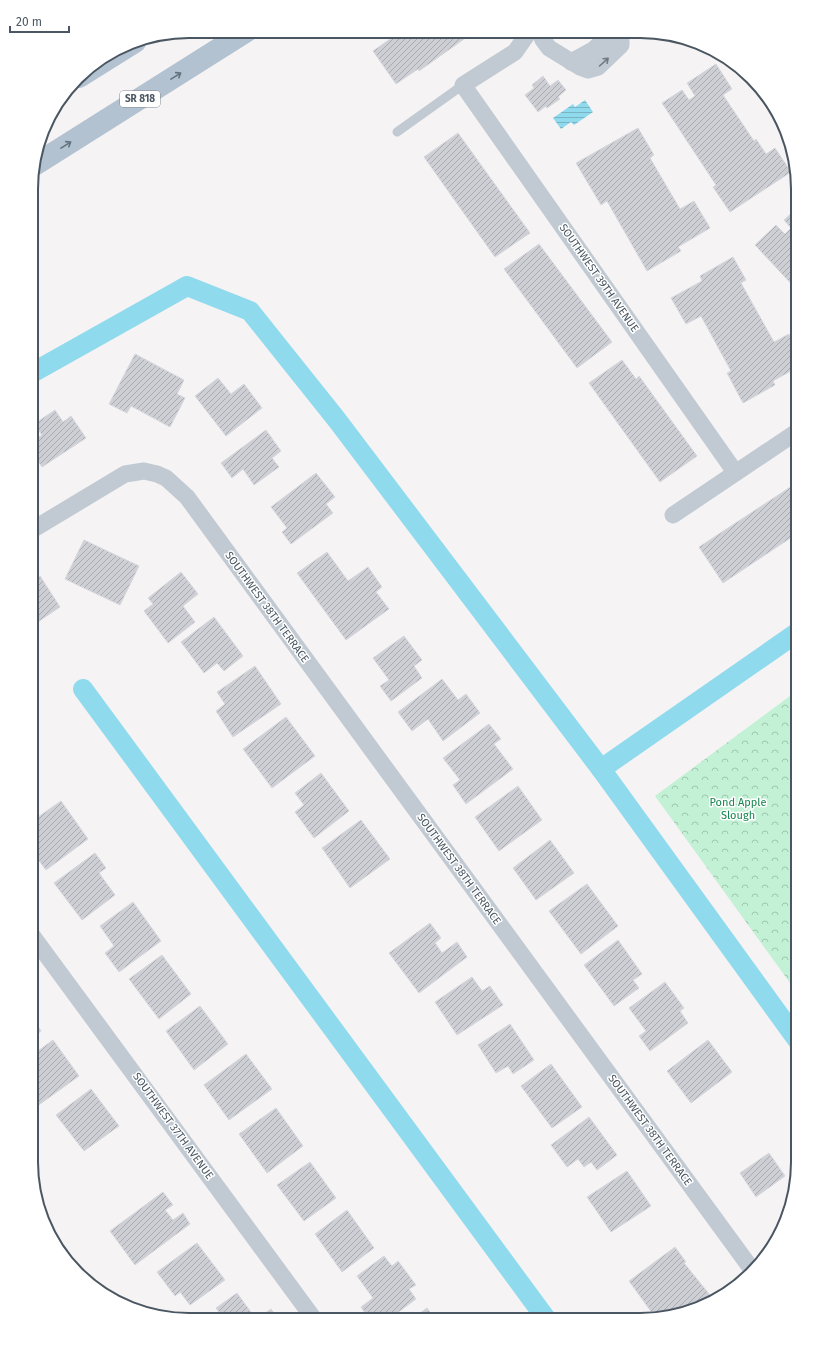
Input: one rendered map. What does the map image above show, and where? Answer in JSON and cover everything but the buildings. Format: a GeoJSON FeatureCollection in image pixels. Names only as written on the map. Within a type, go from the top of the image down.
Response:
{"type":"FeatureCollection","features":[{"type":"Feature","properties":{"kind":"main road","name":"SR 818"},"geometry":{"type":"LineString","coordinates":[[41,161],[236,38]]}},
{"type":"Feature","properties":{"kind":"street"},"geometry":{"type":"LineString","coordinates":[[463,85],[515,52],[525,38]]}},
{"type":"Feature","properties":{"kind":"street"},"geometry":{"type":"LineString","coordinates":[[542,38],[549,48],[571,62],[588,70],[598,67],[621,45],[621,38]]}},
{"type":"Feature","properties":{"kind":"street"},"geometry":{"type":"LineString","coordinates":[[571,62],[593,50],[606,38]]}},
{"type":"Feature","properties":{"kind":"street"},"geometry":{"type":"LineString","coordinates":[[515,52],[549,48]]}},
{"type":"Feature","properties":{"kind":"street","name":"SOUTHWEST 39TH AVENUE"},"geometry":{"type":"LineString","coordinates":[[463,85],[736,472]]}},
{"type":"Feature","properties":{"kind":"street"},"geometry":{"type":"LineString","coordinates":[[673,515],[791,436]]}},
{"type":"Feature","properties":{"kind":"street","name":"SOUTHWEST 38TH TERRACE"},"geometry":{"type":"LineString","coordinates":[[38,526],[124,474],[144,471],[157,474],[166,478],[187,497],[750,1266]]}},
{"type":"Feature","properties":{"kind":"street","name":"SOUTHWEST 37TH AVENUE"},"geometry":{"type":"LineString","coordinates":[[38,944],[310,1313]]}},
{"type":"Feature","properties":{"kind":"lane"},"geometry":{"type":"LineString","coordinates":[[397,132],[463,85]]}},
{"type":"Feature","properties":{"kind":"green space","name":"Pond Apple Slough"},"geometry":{"type":"Polygon","coordinates":[[[791,695],[791,984],[655,796],[791,695]]]}},
{"type":"Feature","properties":{"kind":"water"},"geometry":{"type":"Polygon","coordinates":[[[585,100],[593,112],[574,125],[571,122],[561,129],[553,118],[573,104],[575,107],[585,100]]]}},
{"type":"Feature","properties":{"kind":"waterway"},"geometry":{"type":"LineString","coordinates":[[38,370],[187,286],[250,311],[337,420],[601,769],[791,1031]]}},
{"type":"Feature","properties":{"kind":"waterway"},"geometry":{"type":"LineString","coordinates":[[601,769],[791,637]]}},
{"type":"Feature","properties":{"kind":"waterway"},"geometry":{"type":"LineString","coordinates":[[83,689],[542,1313]]}}]}
